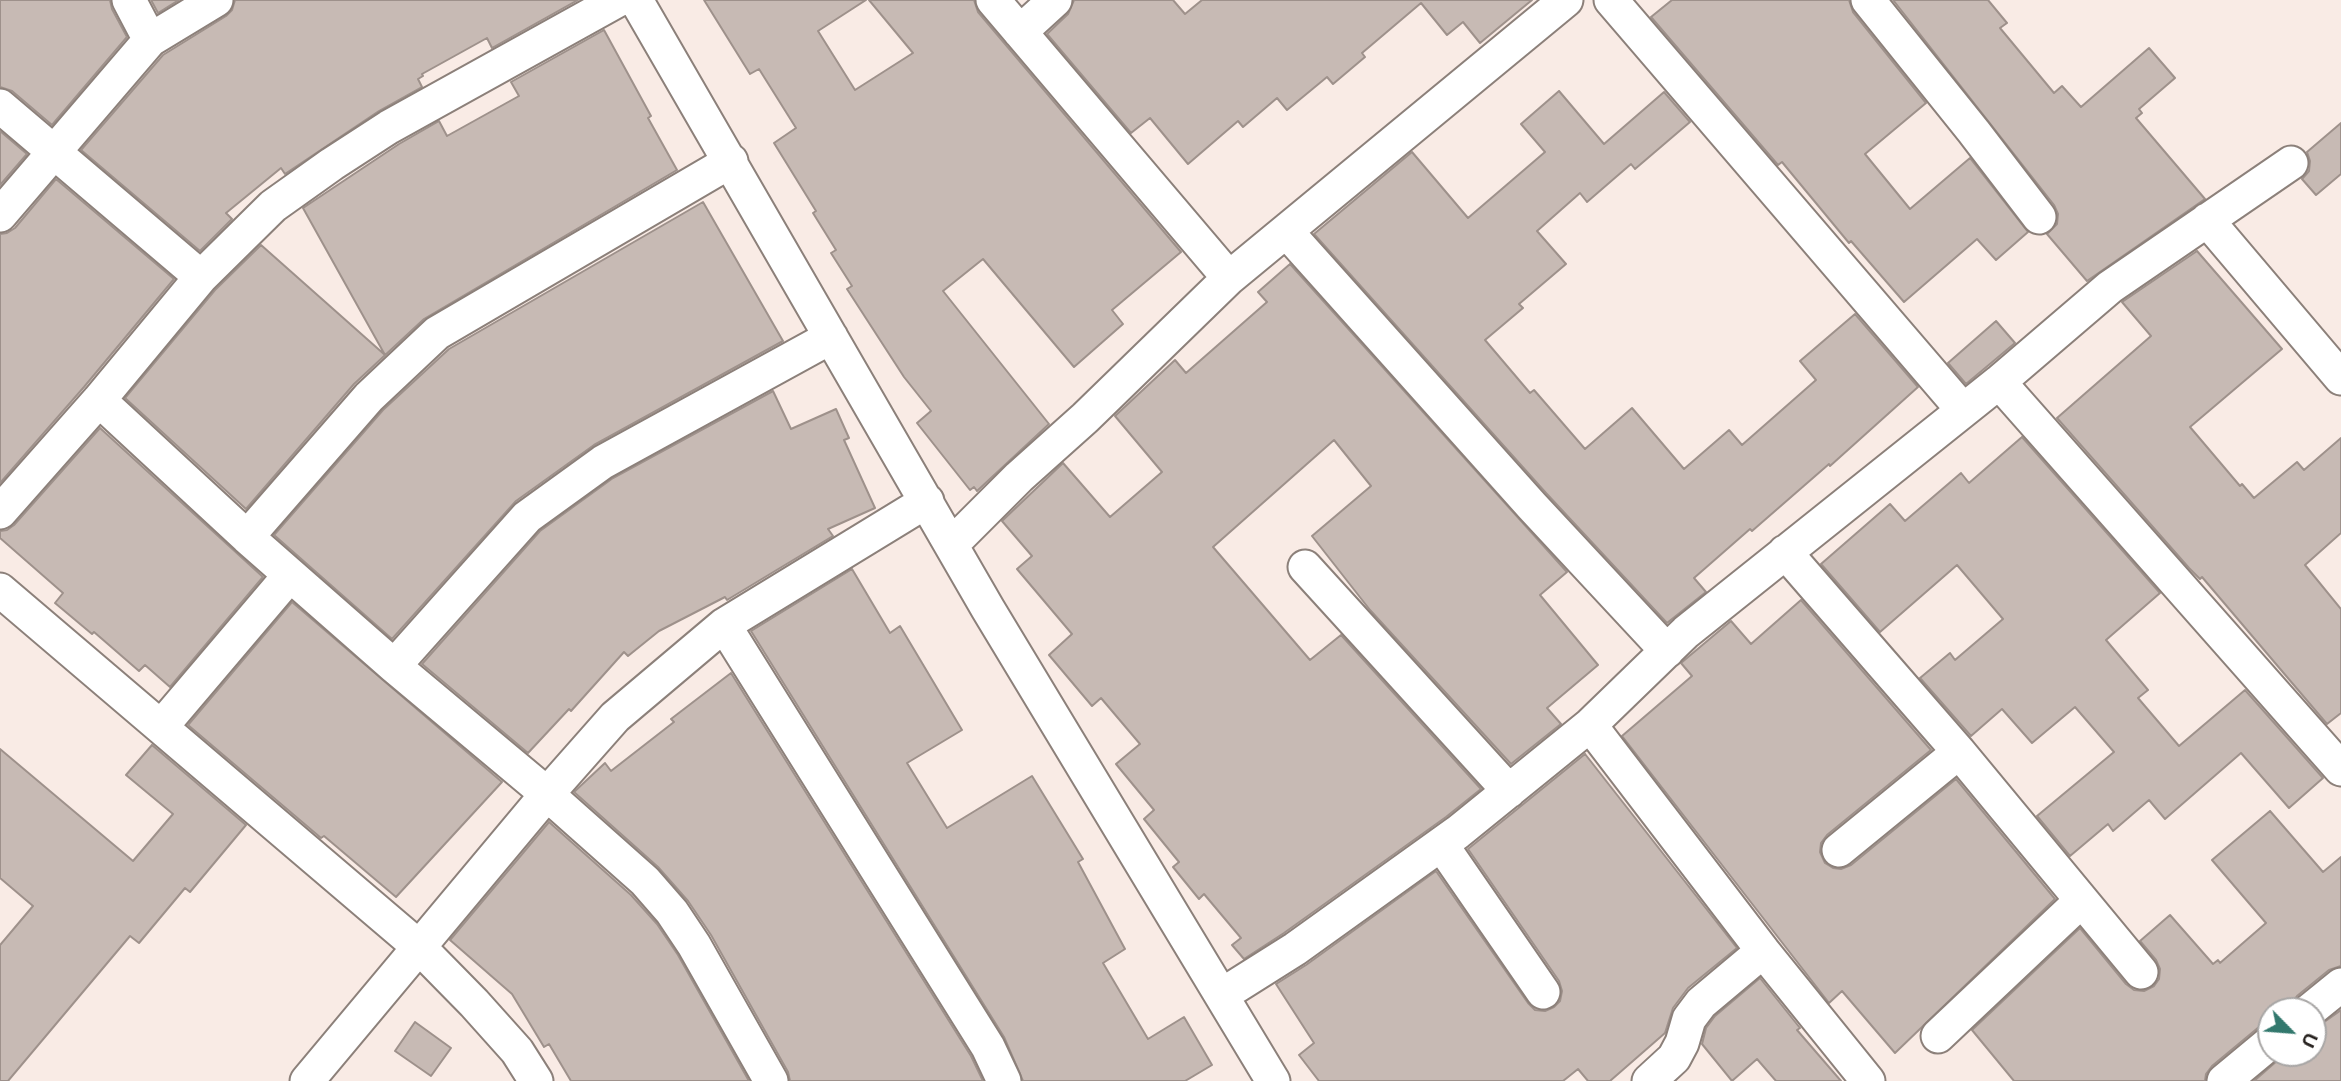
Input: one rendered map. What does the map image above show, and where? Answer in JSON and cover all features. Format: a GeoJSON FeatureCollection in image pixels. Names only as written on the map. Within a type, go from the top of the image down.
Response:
{"type":"FeatureCollection","features":[{"type":"Feature","properties":{"kind":"street"},"geometry":{"type":"LineString","coordinates":[[129,0],[150,40]]}},
{"type":"Feature","properties":{"kind":"street"},"geometry":{"type":"LineString","coordinates":[[0,215],[150,40],[216,0]]}},
{"type":"Feature","properties":{"kind":"street"},"geometry":{"type":"LineString","coordinates":[[0,512],[99,400],[201,277],[273,206],[389,127],[618,0]]}},
{"type":"Feature","properties":{"kind":"street"},"geometry":{"type":"LineString","coordinates":[[636,0],[995,621],[1273,1081]]}},
{"type":"Feature","properties":{"kind":"street"},"geometry":{"type":"LineString","coordinates":[[993,0],[1229,278]]}},
{"type":"Feature","properties":{"kind":"street"},"geometry":{"type":"LineString","coordinates":[[1020,32],[1055,0]]}},
{"type":"Feature","properties":{"kind":"street"},"geometry":{"type":"LineString","coordinates":[[952,544],[1018,477],[1085,418],[1229,278],[1566,0]]}},
{"type":"Feature","properties":{"kind":"street"},"geometry":{"type":"LineString","coordinates":[[1611,0],[1963,410]]}},
{"type":"Feature","properties":{"kind":"street"},"geometry":{"type":"LineString","coordinates":[[1868,0],[1975,132],[2039,217]]}},
{"type":"Feature","properties":{"kind":"street"},"geometry":{"type":"LineString","coordinates":[[0,106],[201,277]]}},
{"type":"Feature","properties":{"kind":"street"},"geometry":{"type":"LineString","coordinates":[[247,537],[369,397],[437,333],[731,162]]}},
{"type":"Feature","properties":{"kind":"street"},"geometry":{"type":"LineString","coordinates":[[1222,995],[1295,948],[1441,844],[1590,725],[1686,632],[1999,382],[2110,287],[2291,163]]}},
{"type":"Feature","properties":{"kind":"street"},"geometry":{"type":"LineString","coordinates":[[2207,220],[2341,378]]}},
{"type":"Feature","properties":{"kind":"street"},"geometry":{"type":"LineString","coordinates":[[1286,231],[1532,506],[1667,651]]}},
{"type":"Feature","properties":{"kind":"street"},"geometry":{"type":"LineString","coordinates":[[394,666],[527,517],[603,462],[831,337]]}},
{"type":"Feature","properties":{"kind":"street"},"geometry":{"type":"LineString","coordinates":[[1999,382],[2341,769]]}},
{"type":"Feature","properties":{"kind":"street"},"geometry":{"type":"LineString","coordinates":[[99,400],[290,575],[645,881],[672,912],[694,945],[771,1081]]}},
{"type":"Feature","properties":{"kind":"street"},"geometry":{"type":"LineString","coordinates":[[307,1081],[547,794],[615,717],[724,625],[927,501]]}},
{"type":"Feature","properties":{"kind":"street"},"geometry":{"type":"LineString","coordinates":[[1785,552],[1959,752],[2141,972]]}},
{"type":"Feature","properties":{"kind":"street"},"geometry":{"type":"LineString","coordinates":[[1305,567],[1509,791]]}},
{"type":"Feature","properties":{"kind":"street"},"geometry":{"type":"LineString","coordinates":[[161,727],[290,575]]}},
{"type":"Feature","properties":{"kind":"street"},"geometry":{"type":"LineString","coordinates":[[0,590],[419,947],[517,1051],[536,1081]]}},
{"type":"Feature","properties":{"kind":"street"},"geometry":{"type":"LineString","coordinates":[[724,625],[988,1047],[1004,1081]]}},
{"type":"Feature","properties":{"kind":"street"},"geometry":{"type":"LineString","coordinates":[[1590,725],[1763,951],[1867,1081]]}},
{"type":"Feature","properties":{"kind":"street"},"geometry":{"type":"LineString","coordinates":[[1839,850],[1959,752]]}},
{"type":"Feature","properties":{"kind":"street"},"geometry":{"type":"LineString","coordinates":[[1441,844],[1543,992]]}},
{"type":"Feature","properties":{"kind":"street"},"geometry":{"type":"LineString","coordinates":[[1938,1036],[2081,901]]}},
{"type":"Feature","properties":{"kind":"street"},"geometry":{"type":"LineString","coordinates":[[1649,1081],[1674,1058],[1689,1019],[1701,1003],[1763,951]]}},
{"type":"Feature","properties":{"kind":"street"},"geometry":{"type":"LineString","coordinates":[[2326,997],[2341,985]]}},
{"type":"Feature","properties":{"kind":"street"},"geometry":{"type":"LineString","coordinates":[[2224,1081],[2257,1054]]}},
{"type":"Feature","properties":{"kind":"building"},"geometry":{"type":"Polygon","coordinates":[[[0,0],[110,0],[127,37],[52,125],[12,91],[0,87],[0,0]]]}},
{"type":"Feature","properties":{"kind":"building"},"geometry":{"type":"Polygon","coordinates":[[[151,0],[179,0],[158,13],[151,0]]]}},
{"type":"Feature","properties":{"kind":"building"},"geometry":{"type":"Polygon","coordinates":[[[235,0],[578,0],[492,48],[487,38],[422,74],[418,79],[422,87],[379,111],[285,174],[281,168],[226,213],[232,219],[200,251],[81,150],[163,55],[226,16],[232,10],[235,0]]]}},
{"type":"Feature","properties":{"kind":"building"},"geometry":{"type":"Polygon","coordinates":[[[704,0],[866,0],[818,31],[855,90],[913,53],[869,0],[974,0],[978,12],[1181,252],[1112,310],[1123,324],[1074,367],[983,259],[943,291],[1049,424],[977,491],[974,487],[970,490],[917,423],[931,411],[904,377],[847,289],[852,286],[831,253],[836,250],[813,213],[816,211],[774,143],[796,128],[759,69],[750,74],[704,0]]]}},
{"type":"Feature","properties":{"kind":"building"},"geometry":{"type":"Polygon","coordinates":[[[1074,0],[1173,0],[1185,14],[1202,0],[1532,0],[1480,43],[1463,22],[1447,35],[1421,3],[1362,53],[1365,57],[1333,84],[1327,77],[1287,110],[1277,98],[1243,127],[1238,121],[1188,164],[1150,118],[1131,133],[1047,34],[1068,14],[1074,0]]]}},
{"type":"Feature","properties":{"kind":"building"},"geometry":{"type":"Polygon","coordinates":[[[1672,0],[1849,0],[1853,12],[1926,103],[1865,154],[1910,209],[1970,158],[2028,232],[1996,260],[1977,239],[1904,302],[1851,241],[1849,243],[1782,162],[1778,165],[1651,17],[1672,0]]]}},
{"type":"Feature","properties":{"kind":"building"},"geometry":{"type":"Polygon","coordinates":[[[1893,0],[1988,0],[2007,23],[2000,28],[2054,93],[2062,86],[2081,107],[2149,48],[2175,78],[2139,109],[2142,113],[2136,118],[2205,199],[2087,281],[2047,234],[2057,224],[2058,214],[2054,205],[1893,0]]]}},
{"type":"Feature","properties":{"kind":"building"},"geometry":{"type":"Polygon","coordinates":[[[604,30],[677,170],[424,319],[354,384],[246,509],[125,398],[215,290],[261,245],[385,355],[303,208],[399,144],[439,121],[447,136],[519,96],[511,82],[604,30]]]}},
{"type":"Feature","properties":{"kind":"building"},"geometry":{"type":"Polygon","coordinates":[[[1559,91],[1604,144],[1664,92],[1690,122],[1635,169],[1631,164],[1587,202],[1580,193],[1537,231],[1566,264],[1519,304],[1523,308],[1485,340],[1530,393],[1534,390],[1585,449],[1632,408],[1684,469],[1729,430],[1742,445],[1816,380],[1800,361],[1855,314],[1918,387],[1830,466],[1829,464],[1694,578],[1706,592],[1667,623],[1546,493],[1314,234],[1412,152],[1468,218],[1545,152],[1521,124],[1559,91]]]}},
{"type":"Feature","properties":{"kind":"building"},"geometry":{"type":"Polygon","coordinates":[[[2341,123],[2341,174],[2316,195],[2302,179],[2309,171],[2307,152],[2341,123]]]}},
{"type":"Feature","properties":{"kind":"building"},"geometry":{"type":"Polygon","coordinates":[[[0,131],[27,154],[0,185],[0,131]]]}},
{"type":"Feature","properties":{"kind":"building"},"geometry":{"type":"Polygon","coordinates":[[[56,179],[174,279],[0,483],[0,234],[15,228],[56,179]]]}},
{"type":"Feature","properties":{"kind":"building"},"geometry":{"type":"Polygon","coordinates":[[[703,202],[783,341],[594,445],[516,501],[392,639],[274,535],[383,410],[449,349],[703,202]]]}},
{"type":"Feature","properties":{"kind":"building"},"geometry":{"type":"Polygon","coordinates":[[[2197,251],[2282,349],[2190,427],[2240,486],[2242,484],[2254,498],[2297,462],[2304,470],[2341,438],[2341,533],[2305,565],[2341,609],[2341,713],[2327,724],[2202,577],[2200,579],[2189,568],[2057,418],[2151,336],[2122,302],[2197,251]]]}},
{"type":"Feature","properties":{"kind":"building"},"geometry":{"type":"Polygon","coordinates":[[[1290,264],[1567,572],[1540,595],[1598,665],[1547,708],[1561,724],[1511,764],[1370,610],[1312,536],[1371,486],[1334,440],[1213,547],[1310,660],[1341,635],[1481,789],[1446,817],[1244,959],[1232,945],[1241,938],[1204,894],[1199,899],[1173,867],[1179,862],[1144,819],[1154,810],[1116,764],[1140,744],[1101,698],[1092,706],[1049,655],[1072,634],[1017,569],[1032,556],[1002,521],[1063,463],[1110,517],[1162,472],[1115,416],[1175,360],[1186,373],[1267,302],[1258,292],[1290,264]]]}},
{"type":"Feature","properties":{"kind":"building"},"geometry":{"type":"Polygon","coordinates":[[[1996,321],[2015,343],[1966,384],[1948,363],[1996,321]]]}},
{"type":"Feature","properties":{"kind":"building"},"geometry":{"type":"Polygon","coordinates":[[[773,391],[791,429],[836,409],[849,438],[844,440],[875,508],[828,529],[833,536],[727,600],[725,597],[659,631],[628,656],[624,652],[571,711],[569,709],[528,753],[422,664],[540,531],[613,478],[773,391]]]}},
{"type":"Feature","properties":{"kind":"building"},"geometry":{"type":"Polygon","coordinates":[[[100,428],[263,577],[170,687],[145,665],[139,671],[55,603],[63,593],[0,538],[0,531],[14,525],[100,428]]]}},
{"type":"Feature","properties":{"kind":"building"},"geometry":{"type":"Polygon","coordinates":[[[2022,437],[2160,593],[2106,640],[2148,690],[2138,698],[2179,746],[2245,690],[2323,778],[2289,808],[2241,753],[2165,819],[2149,800],[2113,831],[2108,824],[2070,856],[2037,816],[2114,752],[2075,707],[2032,743],[2002,709],[1971,736],[1920,678],[1950,653],[1955,660],[2003,619],[1957,565],[1880,632],[1821,564],[1890,504],[1905,521],[1961,473],[1969,483],[2022,437]]]}},
{"type":"Feature","properties":{"kind":"building"},"geometry":{"type":"Polygon","coordinates":[[[852,569],[890,633],[900,626],[962,730],[907,763],[947,828],[1032,776],[1083,859],[1078,862],[1125,949],[1103,963],[1148,1039],[1184,1017],[1212,1065],[1185,1081],[1023,1081],[1004,1037],[751,631],[852,569]]]}},
{"type":"Feature","properties":{"kind":"building"},"geometry":{"type":"Polygon","coordinates":[[[1801,600],[1931,750],[1827,835],[1821,843],[1820,852],[1825,863],[1841,869],[1851,865],[1956,779],[2055,899],[1895,1053],[1842,991],[1829,1003],[1622,736],[1692,676],[1681,663],[1731,621],[1751,644],[1801,600]]]}},
{"type":"Feature","properties":{"kind":"building"},"geometry":{"type":"Polygon","coordinates":[[[292,602],[502,782],[396,897],[324,836],[321,838],[188,725],[292,602]]]}},
{"type":"Feature","properties":{"kind":"building"},"geometry":{"type":"Polygon","coordinates":[[[731,673],[971,1056],[983,1081],[790,1081],[788,1072],[711,935],[688,901],[658,867],[574,792],[605,763],[611,771],[674,722],[671,719],[731,673]]]}},
{"type":"Feature","properties":{"kind":"building"},"geometry":{"type":"Polygon","coordinates":[[[152,745],[246,825],[190,892],[185,888],[139,943],[130,936],[8,1081],[0,1081],[0,945],[33,906],[0,878],[0,749],[133,861],[173,814],[126,775],[152,745]]]}},
{"type":"Feature","properties":{"kind":"building"},"geometry":{"type":"Polygon","coordinates":[[[1585,754],[1737,948],[1688,988],[1673,1008],[1665,1033],[1610,1081],[1588,1081],[1578,1069],[1563,1081],[1319,1081],[1299,1055],[1314,1043],[1276,984],[1436,871],[1528,1003],[1535,1010],[1545,1011],[1560,1001],[1562,991],[1559,981],[1468,849],[1585,754]]]}},
{"type":"Feature","properties":{"kind":"building"},"geometry":{"type":"Polygon","coordinates":[[[2270,811],[2323,872],[2341,857],[2341,966],[2329,970],[2296,997],[2257,997],[2257,1029],[2212,1066],[2205,1081],[2014,1081],[1972,1030],[2080,928],[2126,984],[2134,990],[2144,991],[2154,986],[2159,979],[2160,969],[2140,941],[2170,915],[2213,964],[2218,960],[2220,963],[2266,923],[2212,860],[2270,811]]]}},
{"type":"Feature","properties":{"kind":"building"},"geometry":{"type":"Polygon","coordinates":[[[549,822],[631,895],[657,924],[678,955],[749,1081],[571,1081],[549,1044],[544,1047],[512,994],[450,940],[549,822]]]}},
{"type":"Feature","properties":{"kind":"building"},"geometry":{"type":"Polygon","coordinates":[[[1760,978],[1800,1028],[1797,1030],[1841,1081],[1776,1081],[1757,1059],[1732,1081],[1702,1044],[1706,1028],[1715,1016],[1760,978]]]}},
{"type":"Feature","properties":{"kind":"building"},"geometry":{"type":"Polygon","coordinates":[[[2341,1010],[2341,1081],[2254,1081],[2270,1067],[2327,1067],[2327,1020],[2341,1010]]]}},
{"type":"Feature","properties":{"kind":"building"},"geometry":{"type":"Polygon","coordinates":[[[415,1022],[451,1048],[431,1076],[395,1051],[415,1022]]]}}]}
